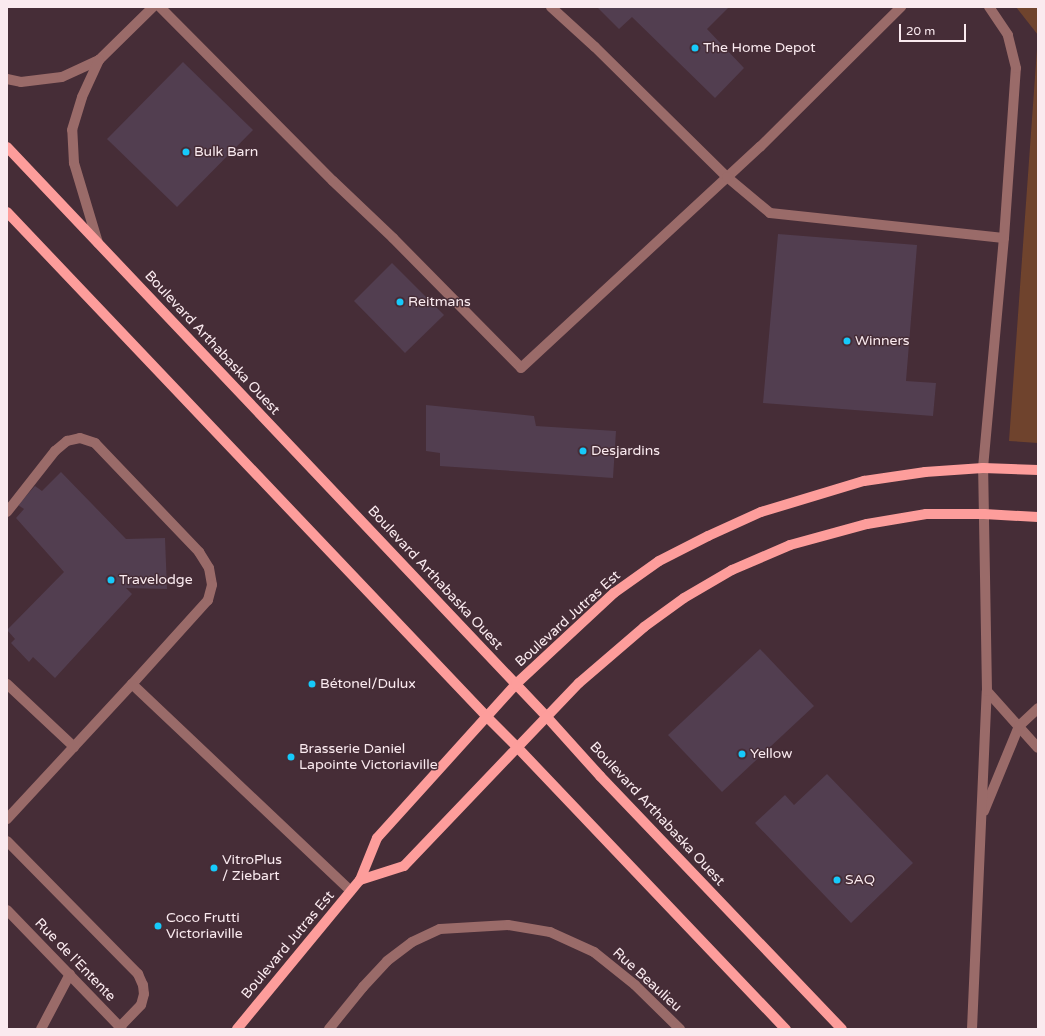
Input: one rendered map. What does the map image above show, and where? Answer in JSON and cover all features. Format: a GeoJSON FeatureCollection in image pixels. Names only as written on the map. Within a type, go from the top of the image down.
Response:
{"type":"FeatureCollection","features":[{"type":"Feature","properties":{"kind":"main road","name":"Boulevard Arthabaska Ouest"},"geometry":{"type":"LineString","coordinates":[[7,147],[516,684],[600,776],[842,1029]]}},
{"type":"Feature","properties":{"kind":"main road"},"geometry":{"type":"LineString","coordinates":[[7,212],[786,1029]]}},
{"type":"Feature","properties":{"kind":"main road","name":"Boulevard Jutras Est"},"geometry":{"type":"LineString","coordinates":[[237,1029],[360,880],[377,838],[516,684],[542,658],[614,593],[659,561],[708,536],[761,512],[864,481],[925,472],[983,468],[1038,470]]}},
{"type":"Feature","properties":{"kind":"main road"},"geometry":{"type":"LineString","coordinates":[[360,880],[404,866],[579,682],[644,627],[684,598],[732,570],[790,545],[867,524],[926,514],[984,514],[1038,517]]}},
{"type":"Feature","properties":{"kind":"street"},"geometry":{"type":"LineString","coordinates":[[7,79],[21,82],[62,77],[99,60],[153,7]]}},
{"type":"Feature","properties":{"kind":"street"},"geometry":{"type":"LineString","coordinates":[[160,7],[333,181],[393,238],[521,368],[727,177],[901,7]]}},
{"type":"Feature","properties":{"kind":"street"},"geometry":{"type":"LineString","coordinates":[[551,7],[595,47],[727,177],[770,213],[1004,238]]}},
{"type":"Feature","properties":{"kind":"street"},"geometry":{"type":"LineString","coordinates":[[972,1029],[987,691],[983,468],[1004,238],[1016,68],[1008,35],[989,7]]}},
{"type":"Feature","properties":{"kind":"street"},"geometry":{"type":"LineString","coordinates":[[98,243],[74,164],[72,130],[82,97],[99,60]]}},
{"type":"Feature","properties":{"kind":"street"},"geometry":{"type":"LineString","coordinates":[[7,512],[55,451],[67,441],[80,438],[95,443],[199,552],[209,568],[212,585],[208,600],[7,819]]}},
{"type":"Feature","properties":{"kind":"street"},"geometry":{"type":"LineString","coordinates":[[7,684],[74,747]]}},
{"type":"Feature","properties":{"kind":"street"},"geometry":{"type":"LineString","coordinates":[[132,684],[351,890]]}},
{"type":"Feature","properties":{"kind":"street"},"geometry":{"type":"LineString","coordinates":[[987,691],[1038,748]]}},
{"type":"Feature","properties":{"kind":"street"},"geometry":{"type":"LineString","coordinates":[[981,817],[1019,726],[1038,708]]}},
{"type":"Feature","properties":{"kind":"street"},"geometry":{"type":"LineString","coordinates":[[7,841],[138,974],[143,985],[144,994],[140,1005],[121,1028]]}},
{"type":"Feature","properties":{"kind":"street","name":"Rue de l'Entente"},"geometry":{"type":"LineString","coordinates":[[7,910],[121,1028]]}},
{"type":"Feature","properties":{"kind":"street","name":"Rue Beaulieu"},"geometry":{"type":"LineString","coordinates":[[329,1029],[363,987],[387,962],[412,942],[440,929],[508,925],[550,932],[594,952],[635,985],[680,1029]]}},
{"type":"Feature","properties":{"kind":"street"},"geometry":{"type":"LineString","coordinates":[[42,1029],[70,974]]}},
{"type":"Feature","properties":{"kind":"shaded area"},"geometry":{"type":"Polygon","coordinates":[[[1016,7],[1038,7],[1038,35],[1016,7]]]}},
{"type":"Feature","properties":{"kind":"shaded area"},"geometry":{"type":"Polygon","coordinates":[[[1038,35],[1038,443],[1009,441],[1038,35]]]}},
{"type":"Feature","properties":{"kind":"building","name":"The Home Depot"},"geometry":{"type":"Polygon","coordinates":[[[597,7],[729,7],[707,29],[744,68],[715,98],[632,17],[619,29],[597,7]]]}},
{"type":"Feature","properties":{"kind":"building"},"geometry":{"type":"Polygon","coordinates":[[[183,62],[253,130],[177,207],[107,139],[183,62]]]}},
{"type":"Feature","properties":{"kind":"building"},"geometry":{"type":"Polygon","coordinates":[[[778,234],[917,245],[906,381],[936,383],[933,416],[763,403],[778,234]]]}},
{"type":"Feature","properties":{"kind":"building"},"geometry":{"type":"Polygon","coordinates":[[[392,263],[444,315],[405,353],[354,301],[392,263]]]}},
{"type":"Feature","properties":{"kind":"building"},"geometry":{"type":"Polygon","coordinates":[[[426,405],[534,416],[536,426],[616,431],[613,478],[440,466],[440,453],[426,451],[426,405]]]}},
{"type":"Feature","properties":{"kind":"building","name":"Travelodge"},"geometry":{"type":"Polygon","coordinates":[[[61,472],[126,539],[165,538],[167,589],[126,588],[132,594],[55,678],[33,657],[29,662],[11,643],[15,639],[7,630],[64,572],[16,518],[24,509],[18,505],[35,486],[42,491],[61,472]]]}},
{"type":"Feature","properties":{"kind":"building"},"geometry":{"type":"Polygon","coordinates":[[[760,649],[814,706],[722,792],[668,735],[760,649]]]}},
{"type":"Feature","properties":{"kind":"building"},"geometry":{"type":"Polygon","coordinates":[[[827,774],[913,863],[851,923],[755,823],[785,795],[794,805],[827,774]]]}},
{"type":"Feature","properties":{"kind":"place","name":"The Home Depot"},"geometry":{"type":"Point","coordinates":[695,48]}},
{"type":"Feature","properties":{"kind":"place","name":"Bulk Barn"},"geometry":{"type":"Point","coordinates":[186,152]}},
{"type":"Feature","properties":{"kind":"place","name":"Reitmans"},"geometry":{"type":"Point","coordinates":[400,302]}},
{"type":"Feature","properties":{"kind":"place","name":"Winners"},"geometry":{"type":"Point","coordinates":[847,341]}},
{"type":"Feature","properties":{"kind":"place","name":"Desjardins"},"geometry":{"type":"Point","coordinates":[583,451]}},
{"type":"Feature","properties":{"kind":"place","name":"Travelodge"},"geometry":{"type":"Point","coordinates":[111,580]}},
{"type":"Feature","properties":{"kind":"place","name":"Bétonel/Dulux"},"geometry":{"type":"Point","coordinates":[312,684]}},
{"type":"Feature","properties":{"kind":"place","name":"Yellow"},"geometry":{"type":"Point","coordinates":[742,754]}},
{"type":"Feature","properties":{"kind":"place","name":"Brasserie Daniel Lapointe Victoriaville"},"geometry":{"type":"Point","coordinates":[291,757]}},
{"type":"Feature","properties":{"kind":"place","name":"VitroPlus / Ziebart"},"geometry":{"type":"Point","coordinates":[214,868]}},
{"type":"Feature","properties":{"kind":"place","name":"SAQ"},"geometry":{"type":"Point","coordinates":[837,880]}},
{"type":"Feature","properties":{"kind":"place","name":"Coco Frutti Victoriaville"},"geometry":{"type":"Point","coordinates":[158,926]}}]}
